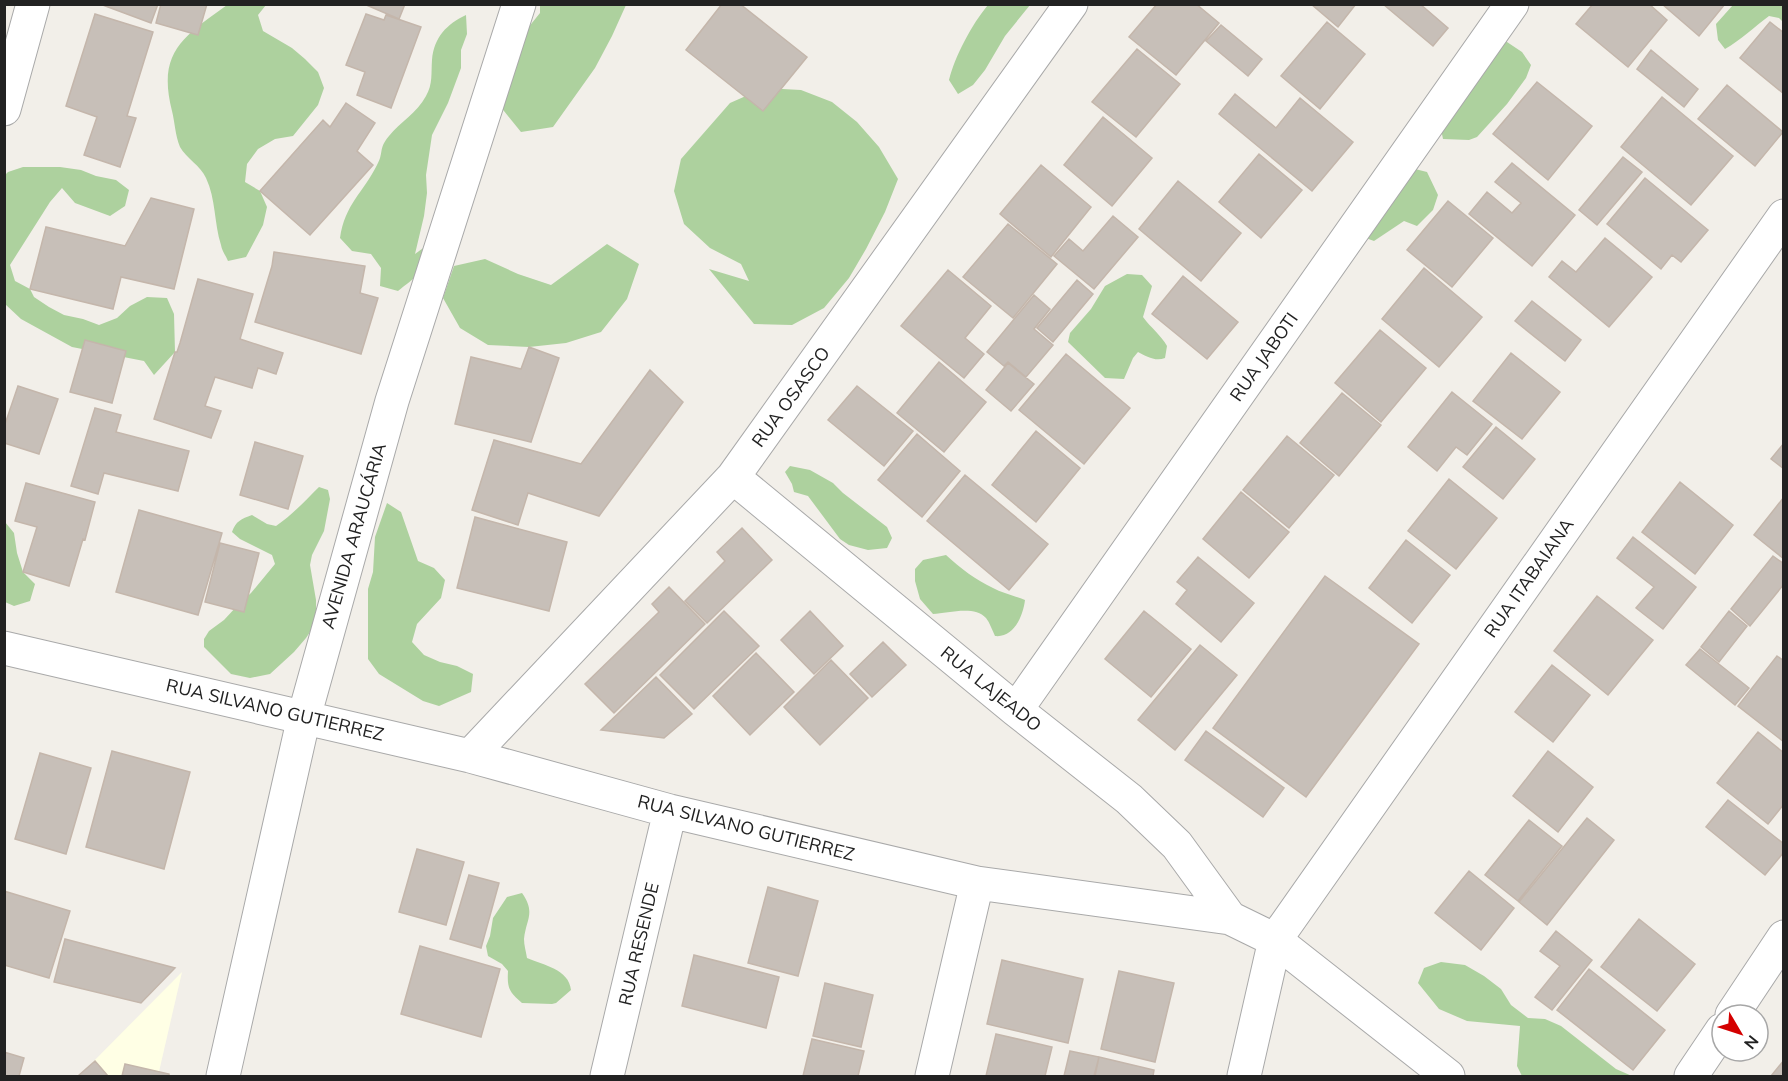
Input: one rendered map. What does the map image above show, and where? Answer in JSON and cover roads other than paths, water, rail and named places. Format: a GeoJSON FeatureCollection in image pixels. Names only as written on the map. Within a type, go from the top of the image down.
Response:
{"type":"FeatureCollection","features":[{"type":"Feature","properties":{"kind":"street"},"geometry":{"type":"LineString","coordinates":[[4,109],[33,4]]}},
{"type":"Feature","properties":{"kind":"street","name":"AVENIDA ARAUCÁRIA"},"geometry":{"type":"LineString","coordinates":[[223,1077],[304,717],[392,401],[519,4]]}},
{"type":"Feature","properties":{"kind":"street","name":"RUA OSASCO"},"geometry":{"type":"LineString","coordinates":[[470,756],[733,477],[1071,4]]}},
{"type":"Feature","properties":{"kind":"street","name":"RUA JABOTI"},"geometry":{"type":"LineString","coordinates":[[1016,710],[1512,4]]}},
{"type":"Feature","properties":{"kind":"street","name":"RUA ITABAIANA"},"geometry":{"type":"LineString","coordinates":[[1275,940],[1784,216]]}},
{"type":"Feature","properties":{"kind":"street","name":"RUA LAJEADO"},"geometry":{"type":"LineString","coordinates":[[733,477],[1016,710],[1129,799],[1177,845],[1230,918]]}},
{"type":"Feature","properties":{"kind":"street","name":"RUA SILVANO GUTIERREZ"},"geometry":{"type":"LineString","coordinates":[[4,648],[470,756],[670,811],[978,883],[1230,918],[1275,940],[1448,1077]]}},
{"type":"Feature","properties":{"kind":"street","name":"RUA RESENDE"},"geometry":{"type":"LineString","coordinates":[[608,1077],[670,811]]}},
{"type":"Feature","properties":{"kind":"street"},"geometry":{"type":"LineString","coordinates":[[932,1077],[978,883]]}},
{"type":"Feature","properties":{"kind":"street"},"geometry":{"type":"LineString","coordinates":[[1740,1003],[1784,937]]}},
{"type":"Feature","properties":{"kind":"street"},"geometry":{"type":"LineString","coordinates":[[1244,1077],[1275,940]]}},
{"type":"Feature","properties":{"kind":"street"},"geometry":{"type":"LineString","coordinates":[[1691,1077],[1710,1048]]}}]}
